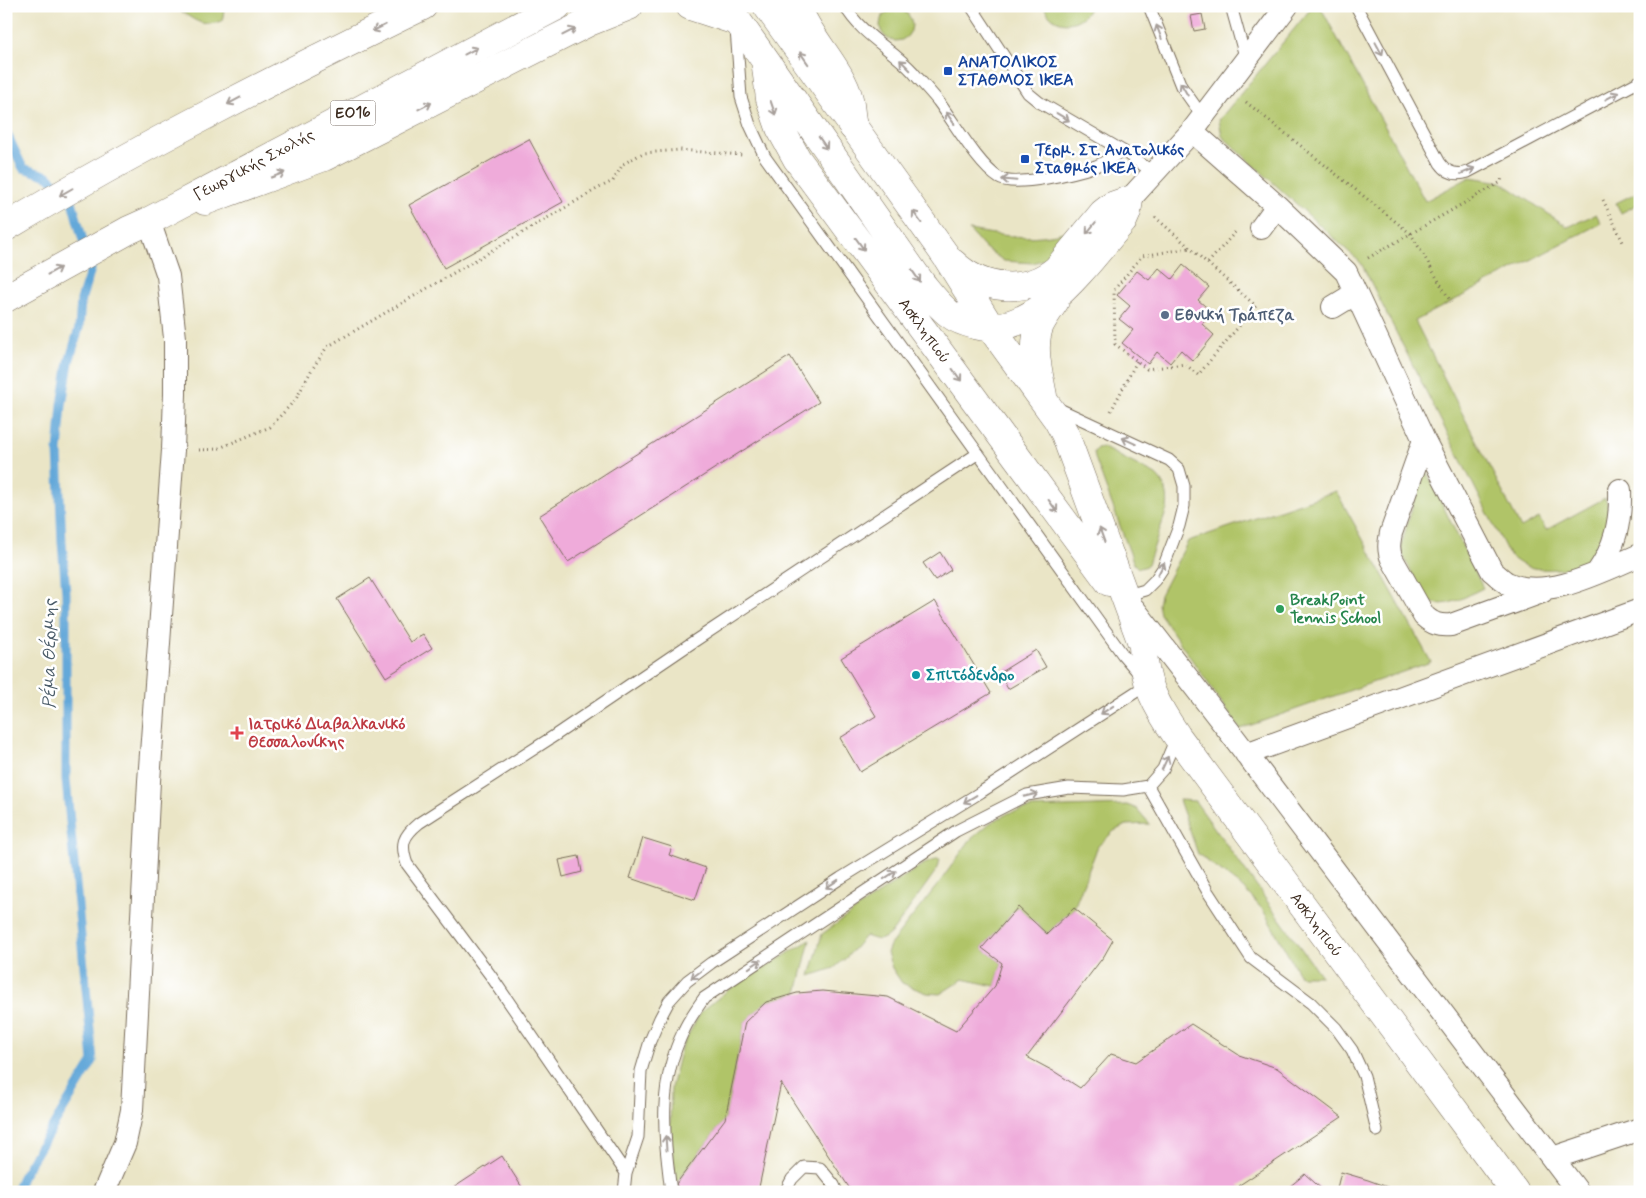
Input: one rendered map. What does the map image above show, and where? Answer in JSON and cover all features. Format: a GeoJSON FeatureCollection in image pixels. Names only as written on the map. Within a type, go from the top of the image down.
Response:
{"type":"FeatureCollection","features":[{"type":"Feature","properties":{"kind":"street"},"geometry":{"type":"LineString","coordinates":[[14,222],[108,168],[321,56],[423,6]]}},
{"type":"Feature","properties":{"kind":"street","name":"Γεωργικής Σχολής"},"geometry":{"type":"LineString","coordinates":[[9,296],[139,225],[557,6]]}},
{"type":"Feature","properties":{"kind":"street"},"geometry":{"type":"LineString","coordinates":[[104,1192],[125,1144],[132,1110],[149,781],[173,450],[175,338],[168,276],[139,225],[324,157],[589,22],[629,6]]}},
{"type":"Feature","properties":{"kind":"street"},"geometry":{"type":"LineString","coordinates":[[690,6],[731,13]]}},
{"type":"Feature","properties":{"kind":"street","name":"Ασκληπιού"},"geometry":{"type":"LineString","coordinates":[[768,6],[852,127],[946,256],[991,328],[1065,434],[1143,646],[1144,669],[1148,684],[1159,709],[1177,736],[1515,1192]]}},
{"type":"Feature","properties":{"kind":"street"},"geometry":{"type":"LineString","coordinates":[[797,6],[812,36],[836,73],[849,98],[852,127]]}},
{"type":"Feature","properties":{"kind":"street"},"geometry":{"type":"LineString","coordinates":[[765,60],[929,293],[954,317],[964,322],[991,328],[1006,326],[1025,318],[1047,306],[1060,294],[1123,221],[1127,212],[1140,206],[1154,173],[1198,124],[1287,6]]}},
{"type":"Feature","properties":{"kind":"street","name":"Ασκληπιού"},"geometry":{"type":"LineString","coordinates":[[731,13],[765,60],[770,99],[780,128],[797,159],[1108,580],[1143,646]]}},
{"type":"Feature","properties":{"kind":"street"},"geometry":{"type":"LineString","coordinates":[[1198,124],[1277,206],[1346,272],[1424,440],[1492,572],[1517,586],[1552,588]]}},
{"type":"Feature","properties":{"kind":"street"},"geometry":{"type":"LineString","coordinates":[[946,256],[960,270],[980,282],[1000,287],[1028,285],[1048,277],[1057,270],[1103,214],[1112,206],[1140,206]]}},
{"type":"Feature","properties":{"kind":"street"},"geometry":{"type":"LineString","coordinates":[[1261,228],[1277,206]]}},
{"type":"Feature","properties":{"kind":"street"},"geometry":{"type":"LineString","coordinates":[[1334,307],[1356,293]]}},
{"type":"Feature","properties":{"kind":"street"},"geometry":{"type":"LineString","coordinates":[[1044,402],[1037,365],[1038,334],[1043,319],[1060,294]]}},
{"type":"Feature","properties":{"kind":"street"},"geometry":{"type":"LineString","coordinates":[[1424,440],[1388,546],[1392,559],[1424,616],[1431,623],[1441,626],[1451,625],[1597,573],[1640,555]]}},
{"type":"Feature","properties":{"kind":"street"},"geometry":{"type":"LineString","coordinates":[[1597,573],[1609,556],[1614,542],[1619,517],[1620,490]]}},
{"type":"Feature","properties":{"kind":"street"},"geometry":{"type":"LineString","coordinates":[[1124,596],[1578,1192]]}},
{"type":"Feature","properties":{"kind":"street"},"geometry":{"type":"LineString","coordinates":[[1246,754],[1640,610]]}},
{"type":"Feature","properties":{"kind":"street"},"geometry":{"type":"LineString","coordinates":[[1553,1158],[1640,1129]]}},
{"type":"Feature","properties":{"kind":"lane"},"geometry":{"type":"LineString","coordinates":[[845,6],[851,17],[906,65],[938,101],[988,170],[1001,180],[1033,180],[1074,172],[1097,165],[1123,151]]}},
{"type":"Feature","properties":{"kind":"lane"},"geometry":{"type":"LineString","coordinates":[[971,6],[1028,93],[1039,102],[1123,151],[1154,173]]}},
{"type":"Feature","properties":{"kind":"lane"},"geometry":{"type":"LineString","coordinates":[[1149,6],[1198,124]]}},
{"type":"Feature","properties":{"kind":"lane"},"geometry":{"type":"LineString","coordinates":[[1231,6],[1247,61]]}},
{"type":"Feature","properties":{"kind":"lane"},"geometry":{"type":"LineString","coordinates":[[1356,6],[1445,170],[1452,174],[1460,174],[1507,152],[1640,81]]}},
{"type":"Feature","properties":{"kind":"lane"},"geometry":{"type":"LineString","coordinates":[[624,1192],[626,1172],[638,1137],[641,1071],[650,1041],[669,1001],[687,981],[711,963],[841,878],[981,792],[1148,684],[1123,655],[765,157],[750,125],[741,97],[731,13]]}},
{"type":"Feature","properties":{"kind":"lane"},"geometry":{"type":"LineString","coordinates":[[1044,402],[1169,460],[1179,469],[1184,486],[1184,506],[1163,568],[1156,580],[1145,590],[1124,596]]}},
{"type":"Feature","properties":{"kind":"lane"},"geometry":{"type":"LineString","coordinates":[[626,1172],[491,976],[407,864],[403,852],[403,841],[409,831],[420,823],[977,454]]}},
{"type":"Feature","properties":{"kind":"lane"},"geometry":{"type":"LineString","coordinates":[[671,1192],[664,1105],[669,1072],[684,1030],[704,998],[956,831],[1027,796],[1069,788],[1123,790],[1148,786],[1163,769],[1177,736]]}},
{"type":"Feature","properties":{"kind":"lane"},"geometry":{"type":"LineString","coordinates":[[1148,786],[1208,892],[1251,958],[1311,1003],[1336,1028],[1352,1050],[1364,1076],[1377,1131]]}},
{"type":"Feature","properties":{"kind":"lane"},"geometry":{"type":"LineString","coordinates":[[785,1192],[792,1179],[804,1167],[820,1168],[837,1192]]}},
{"type":"Feature","properties":{"kind":"path"},"geometry":{"type":"LineString","coordinates":[[1227,85],[1411,234],[1451,302]]}},
{"type":"Feature","properties":{"kind":"path"},"geometry":{"type":"LineString","coordinates":[[173,450],[217,449],[270,427],[296,399],[327,347],[597,188],[613,181],[623,164],[643,153],[680,150],[765,157]]}},
{"type":"Feature","properties":{"kind":"path"},"geometry":{"type":"LineString","coordinates":[[1346,272],[1501,182],[1507,152]]}},
{"type":"Feature","properties":{"kind":"path"},"geometry":{"type":"LineString","coordinates":[[1603,200],[1623,242]]}},
{"type":"Feature","properties":{"kind":"path"},"geometry":{"type":"LineString","coordinates":[[1140,206],[1208,263],[1256,306],[1198,375],[1185,364],[1147,369],[1115,344],[1114,290],[1142,256],[1190,248]]}},
{"type":"Feature","properties":{"kind":"path"},"geometry":{"type":"LineString","coordinates":[[1208,263],[1237,230]]}},
{"type":"Feature","properties":{"kind":"path"},"geometry":{"type":"LineString","coordinates":[[1110,411],[1137,361]]}},
{"type":"Feature","properties":{"kind":"green space"},"geometry":{"type":"Polygon","coordinates":[[[170,6],[225,6],[222,21],[206,24],[194,20],[170,6]]]}},
{"type":"Feature","properties":{"kind":"green space"},"geometry":{"type":"Polygon","coordinates":[[[1044,6],[1090,6],[1081,19],[1067,23],[1053,19],[1044,6]]]}},
{"type":"Feature","properties":{"kind":"green space"},"geometry":{"type":"Polygon","coordinates":[[[1313,6],[1320,6],[1425,201],[1470,177],[1501,182],[1568,227],[1596,214],[1601,223],[1415,321],[1521,528],[1539,518],[1546,530],[1605,498],[1610,513],[1609,527],[1597,552],[1584,563],[1565,568],[1537,569],[1523,565],[1509,555],[1361,263],[1222,136],[1219,120],[1313,6]]]}},
{"type":"Feature","properties":{"kind":"green space"},"geometry":{"type":"Polygon","coordinates":[[[896,9],[908,13],[912,25],[908,37],[896,41],[884,37],[880,25],[884,13],[896,9]]]}},
{"type":"Feature","properties":{"kind":"green space"},"geometry":{"type":"Polygon","coordinates":[[[1640,191],[1640,203],[1621,213],[1616,203],[1640,191]]]}},
{"type":"Feature","properties":{"kind":"green space"},"geometry":{"type":"Polygon","coordinates":[[[1082,224],[1066,244],[1048,258],[1033,263],[1004,261],[985,248],[969,230],[1001,235],[1034,237],[1056,234],[1082,224]]]}},
{"type":"Feature","properties":{"kind":"green space"},"geometry":{"type":"Polygon","coordinates":[[[1102,447],[1156,475],[1166,490],[1168,499],[1167,509],[1148,564],[1144,567],[1138,568],[1134,564],[1095,458],[1094,452],[1097,448],[1102,447]]]}},
{"type":"Feature","properties":{"kind":"green space"},"geometry":{"type":"Polygon","coordinates":[[[1424,467],[1483,588],[1448,603],[1433,603],[1426,600],[1401,552],[1401,546],[1424,467]]]}},
{"type":"Feature","properties":{"kind":"green space","name":"BreakPoint Tennis School"},"geometry":{"type":"Polygon","coordinates":[[[1336,491],[1431,662],[1240,729],[1160,614],[1158,604],[1160,595],[1188,541],[1336,491]]]}},
{"type":"Feature","properties":{"kind":"green space"},"geometry":{"type":"Polygon","coordinates":[[[1179,800],[1195,801],[1321,976],[1300,976],[1263,910],[1243,888],[1198,854],[1179,800]]]}},
{"type":"Feature","properties":{"kind":"green space"},"geometry":{"type":"Polygon","coordinates":[[[1127,805],[1137,809],[1150,824],[1126,825],[1114,831],[1098,846],[1074,908],[1047,934],[1018,907],[982,948],[1002,963],[995,986],[963,979],[940,994],[927,993],[902,983],[892,968],[887,953],[890,945],[970,840],[990,823],[1009,813],[1032,808],[1127,805]]]}},
{"type":"Feature","properties":{"kind":"green space"},"geometry":{"type":"Polygon","coordinates":[[[940,859],[938,868],[893,931],[880,940],[865,936],[846,958],[834,968],[810,976],[822,934],[922,865],[940,859]]]}},
{"type":"Feature","properties":{"kind":"green space"},"geometry":{"type":"Polygon","coordinates":[[[810,940],[797,993],[766,1002],[745,1022],[725,1119],[676,1184],[670,1126],[671,1088],[681,1048],[701,1012],[728,990],[810,940]]]}},
{"type":"Feature","properties":{"kind":"building"},"geometry":{"type":"Polygon","coordinates":[[[1202,14],[1205,29],[1194,31],[1191,16],[1202,14]]]}},
{"type":"Feature","properties":{"kind":"building"},"geometry":{"type":"Polygon","coordinates":[[[529,139],[563,202],[444,268],[409,205],[529,139]]]}},
{"type":"Feature","properties":{"kind":"building","name":"Εθνική Τράπεζα"},"geometry":{"type":"Polygon","coordinates":[[[1183,265],[1209,287],[1198,300],[1212,312],[1202,324],[1214,335],[1193,361],[1181,350],[1170,363],[1157,352],[1148,364],[1122,343],[1133,330],[1119,319],[1130,306],[1117,295],[1137,271],[1149,280],[1159,268],[1172,279],[1183,265]]]}},
{"type":"Feature","properties":{"kind":"building"},"geometry":{"type":"Polygon","coordinates":[[[790,356],[819,402],[568,562],[539,516],[790,356]]]}},
{"type":"Feature","properties":{"kind":"building"},"geometry":{"type":"Polygon","coordinates":[[[940,552],[951,570],[935,580],[923,563],[940,552]]]}},
{"type":"Feature","properties":{"kind":"building"},"geometry":{"type":"Polygon","coordinates":[[[370,578],[410,642],[423,634],[432,648],[386,677],[337,599],[370,578]]]}},
{"type":"Feature","properties":{"kind":"building","name":"Σπιτόδενδρο"},"geometry":{"type":"Polygon","coordinates":[[[935,601],[991,693],[860,772],[840,738],[876,716],[841,658],[935,601]]]}},
{"type":"Feature","properties":{"kind":"building"},"geometry":{"type":"Polygon","coordinates":[[[1036,650],[1046,667],[1008,689],[999,673],[1036,650]]]}},
{"type":"Feature","properties":{"kind":"building"},"geometry":{"type":"Polygon","coordinates":[[[643,838],[672,847],[669,855],[706,868],[695,900],[630,878],[643,838]]]}},
{"type":"Feature","properties":{"kind":"building"},"geometry":{"type":"Polygon","coordinates":[[[579,856],[582,872],[563,877],[559,860],[579,856]]]}},
{"type":"Feature","properties":{"kind":"building"},"geometry":{"type":"Polygon","coordinates":[[[1018,907],[1047,934],[1074,908],[1113,940],[1104,956],[1027,1057],[1080,1088],[1111,1054],[1136,1062],[1191,1024],[1239,1055],[1277,1068],[1342,1117],[1238,1186],[1246,1192],[852,1192],[781,1083],[758,1192],[680,1192],[676,1184],[725,1119],[745,1022],[766,1002],[797,993],[823,991],[888,997],[956,1031],[995,986],[1002,963],[982,948],[1018,907]]]}},
{"type":"Feature","properties":{"kind":"building"},"geometry":{"type":"Polygon","coordinates":[[[502,1156],[525,1192],[447,1192],[502,1156]]]}},
{"type":"Feature","properties":{"kind":"building"},"geometry":{"type":"Polygon","coordinates":[[[1341,1172],[1368,1180],[1401,1192],[1336,1192],[1341,1172]]]}},
{"type":"Feature","properties":{"kind":"building"},"geometry":{"type":"Polygon","coordinates":[[[1305,1174],[1325,1192],[1283,1192],[1305,1174]]]}},
{"type":"Feature","properties":{"kind":"waterway","name":"Ρέμα Θέρμης"},"geometry":{"type":"LineString","coordinates":[[6,132],[23,168],[48,176],[71,198],[91,269],[81,300],[79,328],[69,362],[62,405],[58,451],[66,593],[66,780],[93,1061],[22,1177],[16,1192]]}},
{"type":"Feature","properties":{"kind":"place","name":"ΑΝΑΤΟΛΙΚΟΣ ΣΤΑΘΜΟΣ ΙΚΕΑ"},"geometry":{"type":"Point","coordinates":[948,71]}},
{"type":"Feature","properties":{"kind":"place","name":"Τερμ. Στ. Ανατολικός Σταθμός ΙΚΕΑ"},"geometry":{"type":"Point","coordinates":[1025,159]}},
{"type":"Feature","properties":{"kind":"place","name":"Εθνική Τράπεζα"},"geometry":{"type":"Point","coordinates":[1165,315]}},
{"type":"Feature","properties":{"kind":"place","name":"BreakPoint Tennis School"},"geometry":{"type":"Point","coordinates":[1280,609]}},
{"type":"Feature","properties":{"kind":"place","name":"Σπιτόδενδρο"},"geometry":{"type":"Point","coordinates":[916,675]}},
{"type":"Feature","properties":{"kind":"place","name":"Ιατρικό Διαβαλκανικό Θεσσαλονίκης"},"geometry":{"type":"Point","coordinates":[237,733]}}]}
